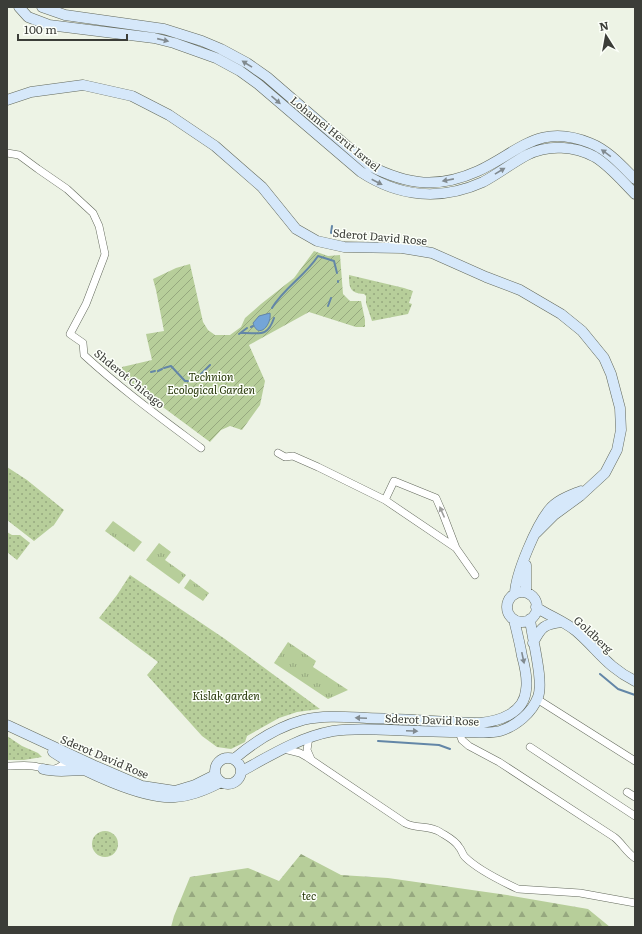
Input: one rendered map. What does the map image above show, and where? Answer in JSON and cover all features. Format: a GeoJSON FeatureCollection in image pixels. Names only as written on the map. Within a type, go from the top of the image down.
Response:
{"type":"FeatureCollection","features":[{"type":"Feature","properties":{"kind":"street","name":"Lohamei Herut Israel"},"geometry":{"type":"LineString","coordinates":[[19,7],[28,17],[49,25],[154,38],[174,43],[216,58],[240,71],[258,84],[361,172],[374,180],[401,191],[430,194],[450,192],[467,188],[484,181],[539,150],[565,148],[580,151],[595,158],[607,167],[635,194]]}},
{"type":"Feature","properties":{"kind":"street","name":"Lohamei Herut Israel"},"geometry":{"type":"LineString","coordinates":[[42,7],[53,12],[164,29],[202,41],[221,49],[247,63],[267,77],[370,166],[403,180],[418,183],[432,183],[455,179],[479,170],[533,140],[560,136],[576,138],[592,143],[607,152],[635,179]]}},
{"type":"Feature","properties":{"kind":"street","name":"Sderot David Rose"},"geometry":{"type":"LineString","coordinates":[[7,100],[31,92],[83,85],[132,96],[169,115],[215,146],[262,187],[296,229],[317,241],[344,247],[402,248],[432,253],[520,290],[561,314],[582,331],[604,358],[611,374],[620,408],[620,440],[615,455],[605,472],[580,496],[554,515],[536,532],[527,553],[525,572],[520,593]]}},
{"type":"Feature","properties":{"kind":"street","name":"Shderot Chicago"},"geometry":{"type":"LineString","coordinates":[[7,153],[18,155],[67,189],[93,213],[99,226],[105,254],[86,304],[70,334],[83,343],[84,355],[110,379],[201,448]]}},
{"type":"Feature","properties":{"kind":"street"},"geometry":{"type":"LineString","coordinates":[[278,454],[285,457],[293,456],[385,500],[456,548]]}},
{"type":"Feature","properties":{"kind":"street"},"geometry":{"type":"LineString","coordinates":[[385,500],[394,481],[436,498],[456,548],[475,575]]}},
{"type":"Feature","properties":{"kind":"street"},"geometry":{"type":"LineString","coordinates":[[530,619],[536,611],[533,598],[520,593],[510,597],[507,605],[508,613],[514,620],[522,622],[530,619],[562,622]]}},
{"type":"Feature","properties":{"kind":"street","name":"Goldberg"},"geometry":{"type":"LineString","coordinates":[[536,607],[577,631],[613,668],[635,681]]}},
{"type":"Feature","properties":{"kind":"street","name":"Sderot David Rose"},"geometry":{"type":"LineString","coordinates":[[242,771],[309,737],[333,731],[364,729],[491,732],[507,729],[525,716],[537,699],[539,691],[539,676],[530,619]]}},
{"type":"Feature","properties":{"kind":"street","name":"Sderot David Rose"},"geometry":{"type":"LineString","coordinates":[[234,759],[272,732],[304,720],[329,717],[480,723],[494,722],[506,717],[522,702],[526,692],[527,682],[514,620]]}},
{"type":"Feature","properties":{"kind":"street"},"geometry":{"type":"LineString","coordinates":[[533,643],[543,628],[550,624],[562,622]]}},
{"type":"Feature","properties":{"kind":"street"},"geometry":{"type":"LineString","coordinates":[[537,699],[635,761]]}},
{"type":"Feature","properties":{"kind":"street","name":"Sderot David Rose"},"geometry":{"type":"LineString","coordinates":[[7,725],[32,737],[87,770],[126,788],[161,797],[174,797],[204,791],[218,778]]}},
{"type":"Feature","properties":{"kind":"street"},"geometry":{"type":"LineString","coordinates":[[459,732],[462,740],[469,746],[504,765],[614,837],[629,854],[635,858]]}},
{"type":"Feature","properties":{"kind":"street"},"geometry":{"type":"LineString","coordinates":[[309,737],[307,750],[309,756],[315,764]]}},
{"type":"Feature","properties":{"kind":"street"},"geometry":{"type":"LineString","coordinates":[[530,748],[635,816]]}},
{"type":"Feature","properties":{"kind":"street"},"geometry":{"type":"LineString","coordinates":[[284,749],[300,753],[405,823],[412,826],[431,827],[439,831],[458,845],[464,856],[472,863],[508,885],[518,888],[580,893],[635,903]]}},
{"type":"Feature","properties":{"kind":"street","name":"Sderot David Rose"},"geometry":{"type":"LineString","coordinates":[[68,758],[135,784],[162,790],[175,791],[186,789],[218,778]]}},
{"type":"Feature","properties":{"kind":"street"},"geometry":{"type":"LineString","coordinates":[[43,769],[53,770],[60,767],[68,758]]}},
{"type":"Feature","properties":{"kind":"street"},"geometry":{"type":"LineString","coordinates":[[226,758],[234,759],[240,764],[242,771],[240,779],[233,784],[225,784],[218,778],[215,767],[220,761],[226,758]]}},
{"type":"Feature","properties":{"kind":"street"},"geometry":{"type":"LineString","coordinates":[[7,766],[33,766],[53,772],[87,770]]}},
{"type":"Feature","properties":{"kind":"street"},"geometry":{"type":"LineString","coordinates":[[627,792],[635,797]]}},
{"type":"Feature","properties":{"kind":"green space","name":"Technion Ecological Garden"},"geometry":{"type":"Polygon","coordinates":[[[314,251],[328,256],[340,255],[343,294],[350,301],[361,301],[365,327],[356,327],[309,312],[249,345],[265,381],[260,405],[242,430],[230,426],[221,430],[210,442],[125,379],[122,367],[152,360],[146,334],[164,331],[153,279],[176,268],[190,264],[203,322],[208,330],[215,335],[230,335],[241,327],[245,318],[294,278],[314,251]]]}},
{"type":"Feature","properties":{"kind":"green space"},"geometry":{"type":"Polygon","coordinates":[[[349,275],[413,291],[409,303],[412,304],[408,314],[372,321],[366,303],[366,296],[351,289],[349,275]]]}},
{"type":"Feature","properties":{"kind":"green space"},"geometry":{"type":"Polygon","coordinates":[[[7,467],[27,480],[64,510],[54,525],[34,541],[7,520],[7,467]]]}},
{"type":"Feature","properties":{"kind":"green space"},"geometry":{"type":"Polygon","coordinates":[[[113,521],[142,542],[134,552],[105,531],[113,521]]]}},
{"type":"Feature","properties":{"kind":"green space"},"geometry":{"type":"Polygon","coordinates":[[[7,532],[12,535],[20,535],[30,543],[17,560],[7,552],[7,532]]]}},
{"type":"Feature","properties":{"kind":"green space"},"geometry":{"type":"Polygon","coordinates":[[[159,543],[171,552],[165,560],[186,575],[179,584],[146,560],[159,543]]]}},
{"type":"Feature","properties":{"kind":"green space","name":"Kislak garden"},"geometry":{"type":"Polygon","coordinates":[[[130,575],[225,639],[320,709],[297,712],[279,718],[247,736],[245,742],[231,749],[217,747],[202,736],[147,675],[158,662],[99,618],[130,575]]]}},
{"type":"Feature","properties":{"kind":"green space"},"geometry":{"type":"Polygon","coordinates":[[[190,579],[209,593],[203,601],[184,588],[190,579]]]}},
{"type":"Feature","properties":{"kind":"green space"},"geometry":{"type":"Polygon","coordinates":[[[288,642],[316,661],[313,667],[348,690],[328,699],[274,663],[288,642]]]}},
{"type":"Feature","properties":{"kind":"green space"},"geometry":{"type":"Polygon","coordinates":[[[7,736],[22,746],[38,753],[42,757],[24,760],[7,760],[7,736]]]}},
{"type":"Feature","properties":{"kind":"green space"},"geometry":{"type":"Polygon","coordinates":[[[105,831],[115,834],[118,844],[115,854],[105,857],[95,854],[92,844],[95,834],[105,831]]]}},
{"type":"Feature","properties":{"kind":"green space","name":"tec"},"geometry":{"type":"Polygon","coordinates":[[[301,854],[341,875],[388,878],[507,895],[588,909],[610,927],[171,927],[190,877],[248,868],[279,881],[301,854]]]}},
{"type":"Feature","properties":{"kind":"water"},"geometry":{"type":"Polygon","coordinates":[[[270,313],[269,322],[264,329],[258,330],[255,328],[253,323],[259,316],[270,313]]]}},
{"type":"Feature","properties":{"kind":"waterway"},"geometry":{"type":"LineString","coordinates":[[331,233],[332,226]]}},
{"type":"Feature","properties":{"kind":"waterway"},"geometry":{"type":"LineString","coordinates":[[272,308],[282,294],[307,270],[318,256],[334,261],[337,273]]}},
{"type":"Feature","properties":{"kind":"waterway"},"geometry":{"type":"LineString","coordinates":[[328,306],[331,298]]}},
{"type":"Feature","properties":{"kind":"waterway"},"geometry":{"type":"LineString","coordinates":[[241,333],[265,332],[271,325],[274,318]]}},
{"type":"Feature","properties":{"kind":"waterway"},"geometry":{"type":"LineString","coordinates":[[239,334],[247,328]]}},
{"type":"Feature","properties":{"kind":"waterway"},"geometry":{"type":"LineString","coordinates":[[199,376],[210,365]]}},
{"type":"Feature","properties":{"kind":"waterway"},"geometry":{"type":"LineString","coordinates":[[164,368],[171,366],[185,381],[190,381]]}},
{"type":"Feature","properties":{"kind":"waterway"},"geometry":{"type":"LineString","coordinates":[[158,371],[162,369]]}},
{"type":"Feature","properties":{"kind":"waterway"},"geometry":{"type":"LineString","coordinates":[[151,372],[155,371]]}},
{"type":"Feature","properties":{"kind":"waterway"},"geometry":{"type":"LineString","coordinates":[[600,674],[618,689],[635,695]]}},
{"type":"Feature","properties":{"kind":"waterway"},"geometry":{"type":"LineString","coordinates":[[378,741],[439,745],[450,749]]}}]}
